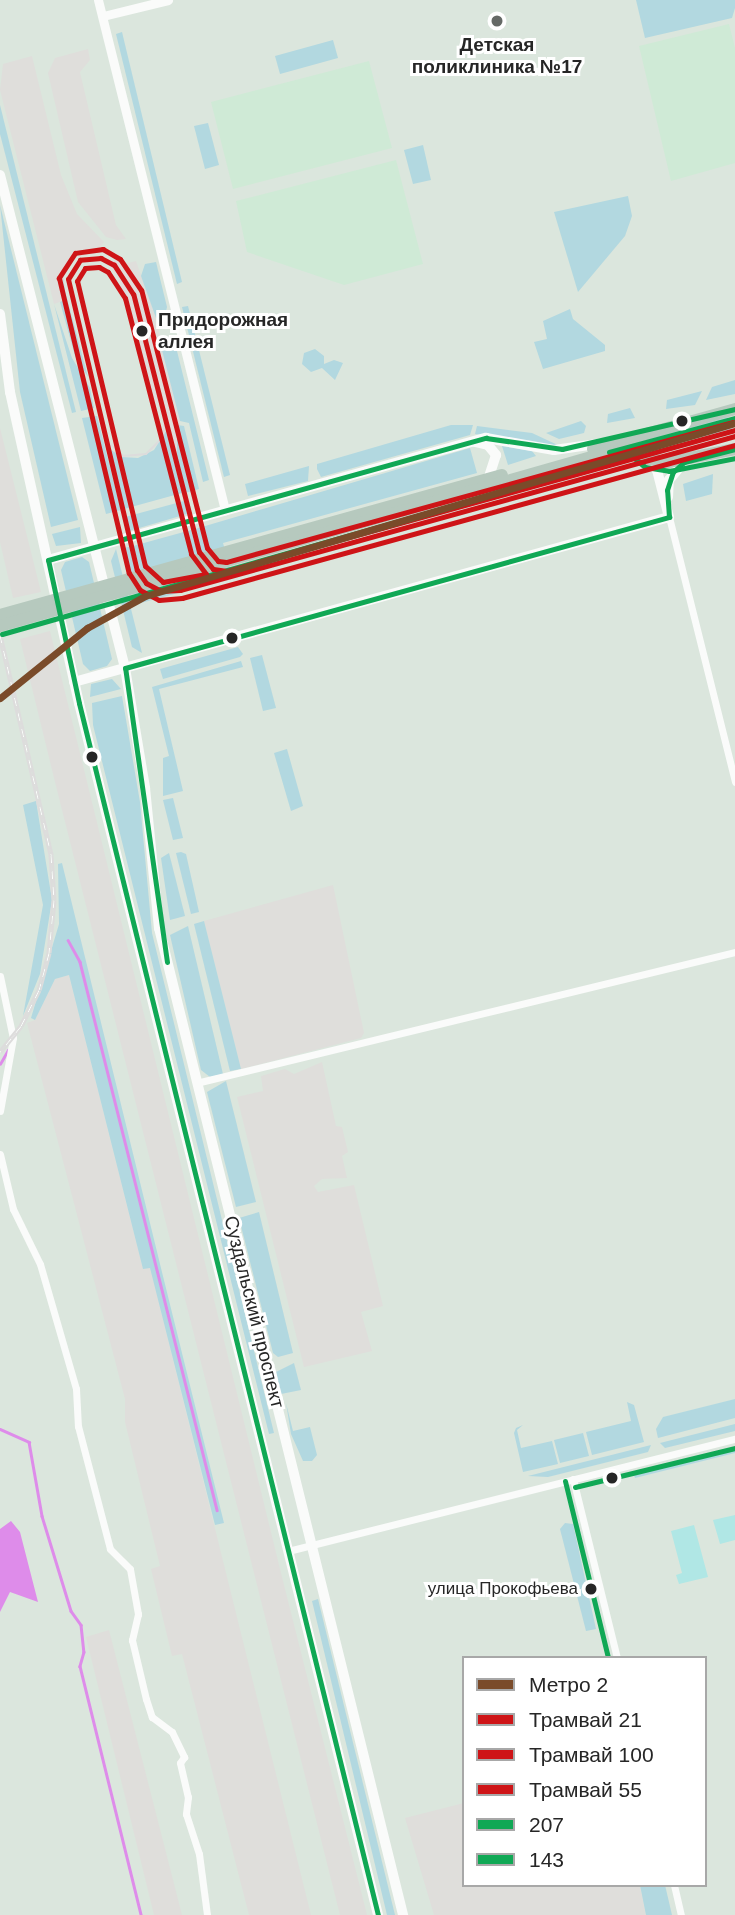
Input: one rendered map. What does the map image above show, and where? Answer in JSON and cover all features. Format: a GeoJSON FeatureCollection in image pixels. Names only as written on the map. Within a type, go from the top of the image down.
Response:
{"type":"FeatureCollection","features":[{"type":"Feature","properties":{"kind":"main road","name":"Суздальский проспект"},"geometry":{"type":"LineString","coordinates":[[0,175],[125,668],[145,788],[159,928],[404,1915]]}},
{"type":"Feature","properties":{"kind":"main road","name":"Суздальский проспект"},"geometry":{"type":"LineString","coordinates":[[0,314],[10,392],[74,682],[378,1915]]}},
{"type":"Feature","properties":{"kind":"main road"},"geometry":{"type":"LineString","coordinates":[[0,626],[616,440],[735,409]]}},
{"type":"Feature","properties":{"kind":"main road"},"geometry":{"type":"LineString","coordinates":[[48,560],[472,441],[494,438],[554,450],[616,440]]}},
{"type":"Feature","properties":{"kind":"main road"},"geometry":{"type":"LineString","coordinates":[[472,441],[488,445],[496,455],[488,479]]}},
{"type":"Feature","properties":{"kind":"main road"},"geometry":{"type":"LineString","coordinates":[[0,615],[232,557],[620,449],[636,448],[657,470],[669,517]]}},
{"type":"Feature","properties":{"kind":"main road"},"geometry":{"type":"LineString","coordinates":[[648,459],[684,462],[735,449]]}},
{"type":"Feature","properties":{"kind":"main road"},"geometry":{"type":"LineString","coordinates":[[669,517],[669,480],[684,462]]}},
{"type":"Feature","properties":{"kind":"main road"},"geometry":{"type":"LineString","coordinates":[[74,682],[669,517]]}},
{"type":"Feature","properties":{"kind":"street"},"geometry":{"type":"LineString","coordinates":[[99,0],[225,510]]}},
{"type":"Feature","properties":{"kind":"street"},"geometry":{"type":"LineString","coordinates":[[103,16],[168,0]]}},
{"type":"Feature","properties":{"kind":"street"},"geometry":{"type":"LineString","coordinates":[[669,517],[735,782]]}},
{"type":"Feature","properties":{"kind":"street"},"geometry":{"type":"LineString","coordinates":[[196,1083],[735,952]]}},
{"type":"Feature","properties":{"kind":"street"},"geometry":{"type":"LineString","coordinates":[[0,976],[13,1038],[0,1111]]}},
{"type":"Feature","properties":{"kind":"street"},"geometry":{"type":"LineString","coordinates":[[0,1154],[13,1209],[40,1264],[76,1390],[78,1426],[110,1549],[130,1569],[138,1615],[132,1640],[146,1699],[152,1717],[172,1732],[184,1756],[180,1763],[188,1797],[186,1814],[199,1854],[206,1915]]}},
{"type":"Feature","properties":{"kind":"street"},"geometry":{"type":"LineString","coordinates":[[288,1551],[735,1439]]}},
{"type":"Feature","properties":{"kind":"street"},"geometry":{"type":"LineString","coordinates":[[573,1479],[617,1656]]}},
{"type":"Feature","properties":{"kind":"street"},"geometry":{"type":"LineString","coordinates":[[674,1887],[681,1915]]}},
{"type":"Feature","properties":{"kind":"shaded area"},"geometry":{"type":"Polygon","coordinates":[[[636,0],[735,0],[735,8],[732,18],[645,38],[636,0]]]}},
{"type":"Feature","properties":{"kind":"shaded area"},"geometry":{"type":"Polygon","coordinates":[[[729,24],[735,48],[735,163],[671,181],[639,46],[729,24]]]}},
{"type":"Feature","properties":{"kind":"shaded area"},"geometry":{"type":"Polygon","coordinates":[[[122,32],[182,282],[177,284],[116,34],[122,32]]]}},
{"type":"Feature","properties":{"kind":"shaded area"},"geometry":{"type":"Polygon","coordinates":[[[333,40],[338,58],[280,74],[275,56],[333,40]]]}},
{"type":"Feature","properties":{"kind":"shaded area"},"geometry":{"type":"Polygon","coordinates":[[[88,49],[90,60],[80,72],[116,225],[126,239],[106,237],[78,202],[48,73],[55,58],[88,49]]]}},
{"type":"Feature","properties":{"kind":"shaded area"},"geometry":{"type":"Polygon","coordinates":[[[32,56],[61,175],[77,214],[104,242],[95,254],[77,257],[67,265],[61,285],[65,300],[54,304],[0,90],[3,64],[32,56]]]}},
{"type":"Feature","properties":{"kind":"shaded area"},"geometry":{"type":"Polygon","coordinates":[[[369,61],[392,148],[233,189],[211,102],[369,61]]]}},
{"type":"Feature","properties":{"kind":"shaded area"},"geometry":{"type":"Polygon","coordinates":[[[0,105],[76,412],[72,413],[0,134],[0,105]]]}},
{"type":"Feature","properties":{"kind":"shaded area"},"geometry":{"type":"Polygon","coordinates":[[[208,123],[219,165],[205,169],[194,126],[208,123]]]}},
{"type":"Feature","properties":{"kind":"shaded area"},"geometry":{"type":"Polygon","coordinates":[[[423,145],[431,180],[413,184],[404,150],[423,145]]]}},
{"type":"Feature","properties":{"kind":"shaded area"},"geometry":{"type":"Polygon","coordinates":[[[396,160],[423,264],[344,285],[247,252],[236,201],[396,160]]]}},
{"type":"Feature","properties":{"kind":"shaded area"},"geometry":{"type":"Polygon","coordinates":[[[628,196],[632,216],[625,236],[578,292],[554,212],[628,196]]]}},
{"type":"Feature","properties":{"kind":"shaded area"},"geometry":{"type":"Polygon","coordinates":[[[0,205],[78,520],[51,527],[20,392],[0,205]]]}},
{"type":"Feature","properties":{"kind":"shaded area"},"geometry":{"type":"Polygon","coordinates":[[[120,260],[124,264],[136,261],[156,318],[180,421],[177,457],[173,458],[160,408],[146,386],[119,279],[107,262],[120,260]]]}},
{"type":"Feature","properties":{"kind":"shaded area"},"geometry":{"type":"Polygon","coordinates":[[[156,262],[167,307],[165,316],[156,318],[141,276],[145,264],[156,262]]]}},
{"type":"Feature","properties":{"kind":"shaded area"},"geometry":{"type":"Polygon","coordinates":[[[63,276],[88,377],[75,356],[60,302],[64,300],[63,276]]]}},
{"type":"Feature","properties":{"kind":"shaded area"},"geometry":{"type":"Polygon","coordinates":[[[54,304],[72,358],[90,388],[94,408],[81,411],[54,304]]]}},
{"type":"Feature","properties":{"kind":"shaded area"},"geometry":{"type":"Polygon","coordinates":[[[188,306],[230,475],[224,477],[182,307],[188,306]]]}},
{"type":"Feature","properties":{"kind":"shaded area"},"geometry":{"type":"Polygon","coordinates":[[[570,309],[573,319],[605,345],[605,351],[543,369],[534,342],[547,339],[543,321],[570,309]]]}},
{"type":"Feature","properties":{"kind":"shaded area"},"geometry":{"type":"Polygon","coordinates":[[[176,347],[209,480],[203,482],[189,423],[180,421],[162,350],[176,347]]]}},
{"type":"Feature","properties":{"kind":"shaded area"},"geometry":{"type":"Polygon","coordinates":[[[315,349],[324,356],[324,364],[334,360],[343,363],[335,380],[322,368],[311,372],[302,364],[304,353],[315,349]]]}},
{"type":"Feature","properties":{"kind":"shaded area"},"geometry":{"type":"Polygon","coordinates":[[[735,380],[735,394],[706,400],[712,387],[735,380]]]}},
{"type":"Feature","properties":{"kind":"shaded area"},"geometry":{"type":"Polygon","coordinates":[[[702,391],[695,405],[666,409],[667,400],[702,391]]]}},
{"type":"Feature","properties":{"kind":"shaded area"},"geometry":{"type":"Polygon","coordinates":[[[630,408],[635,418],[607,423],[608,414],[630,408]]]}},
{"type":"Feature","properties":{"kind":"shaded area"},"geometry":{"type":"Polygon","coordinates":[[[97,416],[121,510],[106,514],[82,418],[97,416]]]}},
{"type":"Feature","properties":{"kind":"shaded area"},"geometry":{"type":"Polygon","coordinates":[[[728,417],[732,429],[655,449],[634,446],[633,442],[728,417]]]}},
{"type":"Feature","properties":{"kind":"shaded area"},"geometry":{"type":"Polygon","coordinates":[[[581,421],[586,426],[584,433],[559,439],[546,433],[581,421]]]}},
{"type":"Feature","properties":{"kind":"shaded area"},"geometry":{"type":"Polygon","coordinates":[[[177,425],[184,426],[199,489],[185,493],[177,457],[177,425]]]}},
{"type":"Feature","properties":{"kind":"shaded area"},"geometry":{"type":"Polygon","coordinates":[[[451,425],[473,425],[470,435],[321,477],[317,469],[317,464],[451,425]]]}},
{"type":"Feature","properties":{"kind":"shaded area"},"geometry":{"type":"Polygon","coordinates":[[[477,426],[532,433],[562,447],[475,434],[477,426]]]}},
{"type":"Feature","properties":{"kind":"shaded area"},"geometry":{"type":"Polygon","coordinates":[[[0,428],[41,592],[13,598],[0,542],[0,428]]]}},
{"type":"Feature","properties":{"kind":"shaded area"},"geometry":{"type":"Polygon","coordinates":[[[166,431],[182,493],[124,509],[108,448],[122,457],[138,458],[154,450],[166,431]]]}},
{"type":"Feature","properties":{"kind":"shaded area"},"geometry":{"type":"Polygon","coordinates":[[[502,446],[532,451],[536,456],[508,465],[502,446]]]}},
{"type":"Feature","properties":{"kind":"shaded area"},"geometry":{"type":"Polygon","coordinates":[[[470,448],[477,473],[223,543],[230,568],[220,569],[203,558],[195,529],[470,448]]]}},
{"type":"Feature","properties":{"kind":"shaded area"},"geometry":{"type":"Polygon","coordinates":[[[309,466],[308,481],[248,496],[245,484],[309,466]]]}},
{"type":"Feature","properties":{"kind":"shaded area"},"geometry":{"type":"Polygon","coordinates":[[[713,474],[712,494],[686,501],[683,484],[713,474]]]}},
{"type":"Feature","properties":{"kind":"shaded area"},"geometry":{"type":"Polygon","coordinates":[[[184,501],[187,514],[129,531],[125,517],[184,501]]]}},
{"type":"Feature","properties":{"kind":"shaded area"},"geometry":{"type":"Polygon","coordinates":[[[80,527],[81,543],[56,546],[52,534],[80,527]]]}},
{"type":"Feature","properties":{"kind":"shaded area"},"geometry":{"type":"Polygon","coordinates":[[[191,530],[200,560],[223,576],[170,589],[154,586],[142,575],[133,546],[191,530]]]}},
{"type":"Feature","properties":{"kind":"shaded area"},"geometry":{"type":"Polygon","coordinates":[[[129,547],[138,576],[150,588],[178,593],[137,604],[123,548],[129,547]]]}},
{"type":"Feature","properties":{"kind":"shaded area"},"geometry":{"type":"Polygon","coordinates":[[[116,549],[142,653],[132,647],[111,561],[116,549]]]}},
{"type":"Feature","properties":{"kind":"shaded area"},"geometry":{"type":"Polygon","coordinates":[[[82,557],[89,562],[112,659],[107,666],[90,671],[83,664],[61,570],[65,562],[82,557]]]}},
{"type":"Feature","properties":{"kind":"shaded area"},"geometry":{"type":"Polygon","coordinates":[[[50,631],[367,1915],[340,1915],[56,786],[20,639],[50,631]]]}},
{"type":"Feature","properties":{"kind":"shaded area"},"geometry":{"type":"Polygon","coordinates":[[[238,647],[243,654],[240,657],[163,679],[160,669],[238,647]]]}},
{"type":"Feature","properties":{"kind":"shaded area"},"geometry":{"type":"Polygon","coordinates":[[[262,655],[276,708],[263,711],[250,658],[262,655]]]}},
{"type":"Feature","properties":{"kind":"shaded area"},"geometry":{"type":"Polygon","coordinates":[[[241,661],[243,667],[159,689],[183,791],[163,796],[163,758],[169,756],[152,687],[241,661]]]}},
{"type":"Feature","properties":{"kind":"shaded area"},"geometry":{"type":"Polygon","coordinates":[[[112,679],[121,689],[90,697],[91,684],[112,679]]]}},
{"type":"Feature","properties":{"kind":"shaded area"},"geometry":{"type":"Polygon","coordinates":[[[122,696],[140,802],[152,933],[274,1433],[269,1434],[93,725],[92,703],[122,696]]]}},
{"type":"Feature","properties":{"kind":"shaded area"},"geometry":{"type":"Polygon","coordinates":[[[287,749],[303,806],[291,811],[274,753],[287,749]]]}},
{"type":"Feature","properties":{"kind":"shaded area"},"geometry":{"type":"Polygon","coordinates":[[[173,798],[183,838],[173,840],[163,800],[173,798]]]}},
{"type":"Feature","properties":{"kind":"shaded area"},"geometry":{"type":"Polygon","coordinates":[[[36,801],[52,900],[40,974],[23,1016],[43,905],[23,805],[36,801]]]}},
{"type":"Feature","properties":{"kind":"shaded area"},"geometry":{"type":"Polygon","coordinates":[[[169,853],[185,916],[170,920],[161,858],[169,853]]]}},
{"type":"Feature","properties":{"kind":"shaded area"},"geometry":{"type":"Polygon","coordinates":[[[176,853],[186,854],[199,912],[191,914],[176,853]]]}},
{"type":"Feature","properties":{"kind":"shaded area"},"geometry":{"type":"Polygon","coordinates":[[[62,863],[224,1523],[215,1525],[150,1268],[143,1269],[69,975],[55,979],[35,1020],[31,1018],[59,924],[58,864],[62,863]]]}},
{"type":"Feature","properties":{"kind":"shaded area"},"geometry":{"type":"Polygon","coordinates":[[[333,885],[364,1033],[361,1038],[241,1069],[204,921],[333,885]]]}},
{"type":"Feature","properties":{"kind":"shaded area"},"geometry":{"type":"Polygon","coordinates":[[[204,921],[241,1069],[230,1071],[194,924],[204,921]]]}},
{"type":"Feature","properties":{"kind":"shaded area"},"geometry":{"type":"Polygon","coordinates":[[[188,926],[223,1074],[210,1077],[201,1070],[170,935],[188,926]]]}},
{"type":"Feature","properties":{"kind":"shaded area"},"geometry":{"type":"Polygon","coordinates":[[[69,975],[143,1269],[150,1267],[311,1915],[249,1915],[182,1654],[172,1656],[151,1569],[160,1566],[125,1422],[125,1399],[27,1023],[35,1020],[55,979],[69,975]]]}},
{"type":"Feature","properties":{"kind":"shaded area"},"geometry":{"type":"Polygon","coordinates":[[[322,1062],[336,1126],[342,1127],[348,1152],[342,1156],[347,1178],[322,1179],[314,1186],[318,1192],[354,1185],[383,1306],[361,1312],[372,1351],[304,1367],[237,1097],[263,1091],[261,1076],[285,1069],[294,1074],[322,1062]]]}},
{"type":"Feature","properties":{"kind":"shaded area"},"geometry":{"type":"Polygon","coordinates":[[[226,1081],[256,1202],[236,1207],[207,1092],[226,1081]]]}},
{"type":"Feature","properties":{"kind":"shaded area"},"geometry":{"type":"Polygon","coordinates":[[[259,1212],[293,1353],[278,1357],[273,1353],[239,1218],[259,1212]]]}},
{"type":"Feature","properties":{"kind":"shaded area"},"geometry":{"type":"Polygon","coordinates":[[[294,1363],[301,1390],[281,1394],[276,1372],[294,1363]]]}},
{"type":"Feature","properties":{"kind":"shaded area"},"geometry":{"type":"Polygon","coordinates":[[[735,1399],[735,1418],[658,1438],[656,1429],[663,1417],[735,1399]]]}},
{"type":"Feature","properties":{"kind":"shaded area"},"geometry":{"type":"Polygon","coordinates":[[[627,1402],[634,1405],[644,1442],[592,1455],[586,1432],[631,1421],[627,1402]]]}},
{"type":"Feature","properties":{"kind":"shaded area"},"geometry":{"type":"Polygon","coordinates":[[[286,1403],[293,1431],[310,1427],[317,1455],[312,1461],[303,1461],[291,1434],[286,1403]]]}},
{"type":"Feature","properties":{"kind":"shaded area"},"geometry":{"type":"Polygon","coordinates":[[[735,1424],[735,1431],[665,1448],[660,1443],[735,1424]]]}},
{"type":"Feature","properties":{"kind":"shaded area"},"geometry":{"type":"Polygon","coordinates":[[[523,1425],[517,1430],[521,1448],[552,1441],[558,1464],[523,1472],[514,1433],[516,1428],[523,1425]]]}},
{"type":"Feature","properties":{"kind":"shaded area"},"geometry":{"type":"Polygon","coordinates":[[[583,1433],[589,1456],[560,1463],[554,1440],[583,1433]]]}},
{"type":"Feature","properties":{"kind":"shaded area"},"geometry":{"type":"Polygon","coordinates":[[[651,1445],[648,1452],[548,1477],[528,1476],[651,1445]]]}},
{"type":"Feature","properties":{"kind":"shaded area"},"geometry":{"type":"Polygon","coordinates":[[[735,1447],[735,1453],[635,1478],[633,1472],[735,1447]]]}},
{"type":"Feature","properties":{"kind":"shaded area"},"geometry":{"type":"Polygon","coordinates":[[[735,1515],[735,1540],[720,1544],[713,1520],[735,1515]]]}},
{"type":"Feature","properties":{"kind":"shaded area"},"geometry":{"type":"Polygon","coordinates":[[[11,1521],[20,1532],[38,1602],[10,1592],[0,1612],[0,1529],[11,1521]]]}},
{"type":"Feature","properties":{"kind":"shaded area"},"geometry":{"type":"Polygon","coordinates":[[[565,1523],[573,1524],[596,1629],[586,1631],[560,1529],[565,1523]]]}},
{"type":"Feature","properties":{"kind":"shaded area"},"geometry":{"type":"Polygon","coordinates":[[[694,1525],[708,1577],[679,1584],[676,1575],[682,1573],[671,1531],[694,1525]]]}},
{"type":"Feature","properties":{"kind":"shaded area"},"geometry":{"type":"Polygon","coordinates":[[[318,1599],[395,1915],[387,1915],[312,1601],[318,1599]]]}},
{"type":"Feature","properties":{"kind":"shaded area"},"geometry":{"type":"Polygon","coordinates":[[[109,1630],[182,1915],[154,1915],[86,1637],[109,1630]]]}},
{"type":"Feature","properties":{"kind":"shaded area"},"geometry":{"type":"Polygon","coordinates":[[[462,1804],[462,1887],[640,1887],[646,1915],[434,1915],[405,1818],[462,1804]]]}},
{"type":"Feature","properties":{"kind":"shaded area"},"geometry":{"type":"Polygon","coordinates":[[[640,1887],[665,1887],[672,1915],[646,1915],[640,1887]]]}},
{"type":"Feature","properties":{"kind":"waterway"},"geometry":{"type":"LineString","coordinates":[[68,940],[80,962],[217,1510]]}},
{"type":"Feature","properties":{"kind":"waterway"},"geometry":{"type":"LineString","coordinates":[[0,1064],[8,1050]]}},
{"type":"Feature","properties":{"kind":"waterway"},"geometry":{"type":"LineString","coordinates":[[0,1429],[29,1442],[42,1516],[71,1611],[81,1625],[84,1652],[80,1666],[141,1915]]}},
{"type":"Feature","properties":{"kind":"tram line","name":"100"},"geometry":{"type":"LineString","coordinates":[[733,422],[226,562],[218,561],[207,548],[141,290],[120,259],[103,249],[75,253],[59,278],[129,573],[140,590],[159,600],[182,598],[735,445]]}},
{"type":"Feature","properties":{"kind":"tram line","name":"21"},"geometry":{"type":"LineString","coordinates":[[735,430],[227,571],[213,569],[199,552],[133,294],[114,265],[101,258],[80,260],[68,279],[137,570],[146,583],[161,591],[180,590],[735,436]]}},
{"type":"Feature","properties":{"kind":"tram line","name":"55"},"geometry":{"type":"LineString","coordinates":[[99,267],[108,272],[125,298],[191,554],[206,574],[163,582],[145,566],[77,281],[85,268],[99,267]]}},
{"type":"Feature","properties":{"kind":"tram line"},"geometry":{"type":"LineString","coordinates":[[121,276],[149,382],[163,408]]}},
{"type":"Feature","properties":{"kind":"tram line"},"geometry":{"type":"LineString","coordinates":[[133,294],[150,322],[175,425],[175,458]]}},
{"type":"Feature","properties":{"kind":"tram line"},"geometry":{"type":"LineString","coordinates":[[104,438],[123,456],[146,454],[163,437],[165,418]]}},
{"type":"Feature","properties":{"kind":"railway"},"geometry":{"type":"LineString","coordinates":[[0,635],[51,855],[54,900],[49,953],[39,990],[21,1026],[0,1052]]}},
{"type":"Feature","properties":{"kind":"metro line","name":"2"},"geometry":{"type":"LineString","coordinates":[[0,698],[87,628],[145,596],[735,423]]}},
{"type":"Feature","properties":{"kind":"transit line","name":"207"},"geometry":{"type":"LineString","coordinates":[[378,1915],[79,703],[48,560],[486,438],[562,449],[735,409]]}},
{"type":"Feature","properties":{"kind":"transit line","name":"143"},"geometry":{"type":"LineString","coordinates":[[609,452],[735,418]]}},
{"type":"Feature","properties":{"kind":"transit line","name":"207"},"geometry":{"type":"LineString","coordinates":[[167,962],[125,668],[669,517],[667,490],[673,472],[684,462],[735,449]]}},
{"type":"Feature","properties":{"kind":"transit line","name":"143"},"geometry":{"type":"LineString","coordinates":[[2,634],[620,458],[633,457],[645,467],[669,471],[735,458]]}},
{"type":"Feature","properties":{"kind":"transit line","name":"143"},"geometry":{"type":"LineString","coordinates":[[575,1487],[735,1448]]}},
{"type":"Feature","properties":{"kind":"transit line","name":"143"},"geometry":{"type":"LineString","coordinates":[[565,1481],[608,1656]]}},
{"type":"Feature","properties":{"kind":"place","name":"Детская поликлиника №17"},"geometry":{"type":"Point","coordinates":[497,21]}},
{"type":"Feature","properties":{"kind":"place","name":"Придорожная аллея"},"geometry":{"type":"Point","coordinates":[142,331]}},
{"type":"Feature","properties":{"kind":"place","name":"улица Прокофьева"},"geometry":{"type":"Point","coordinates":[591,1589]}}]}
